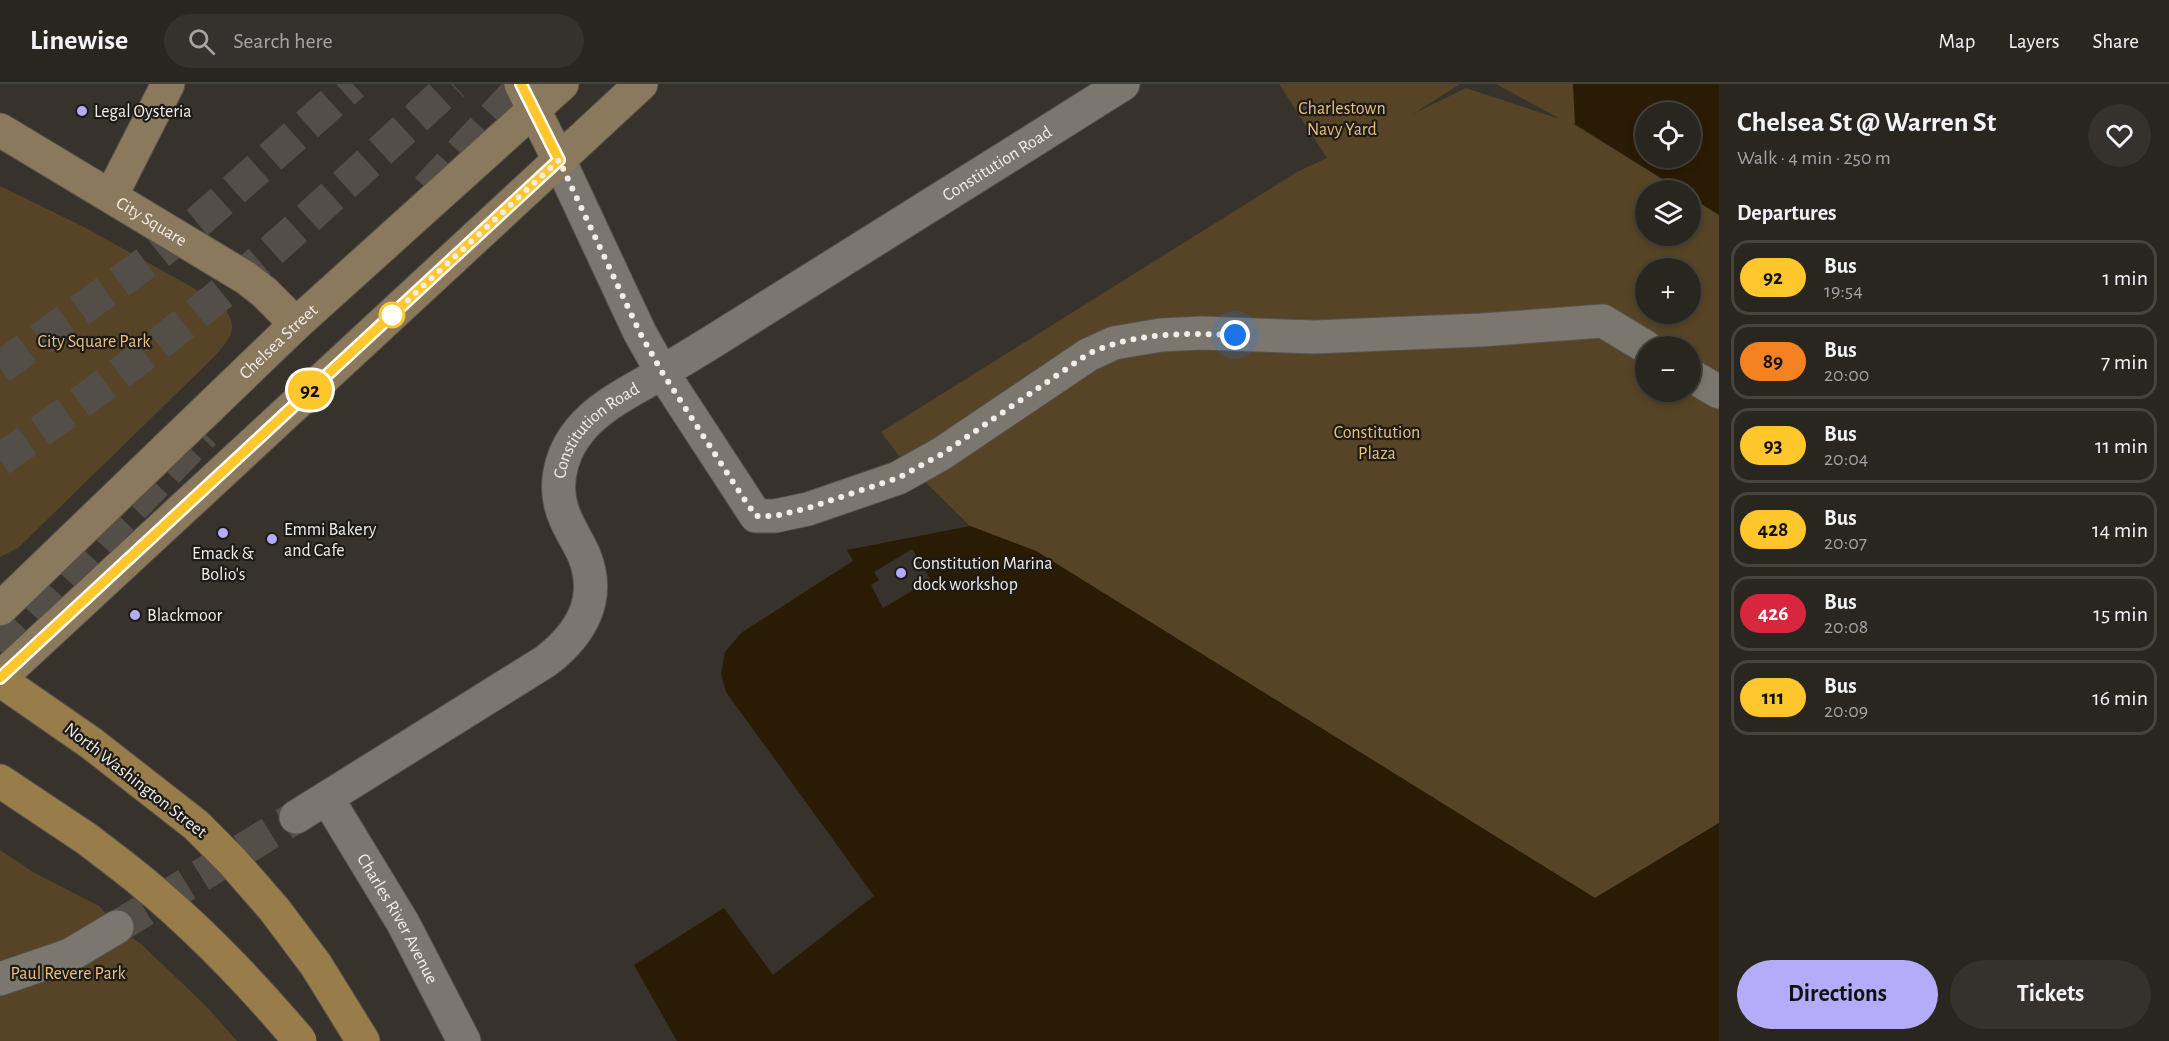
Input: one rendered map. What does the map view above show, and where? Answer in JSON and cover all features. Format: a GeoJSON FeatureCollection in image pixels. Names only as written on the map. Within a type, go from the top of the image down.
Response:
{"type":"FeatureCollection","features":[{"type":"Feature","properties":{"kind":"main road"},"geometry":{"type":"LineString","coordinates":[[111,196],[168,84]]}},
{"type":"Feature","properties":{"kind":"main road","name":"Chelsea Street"},"geometry":{"type":"LineString","coordinates":[[0,609],[528,97],[562,84]]}},
{"type":"Feature","properties":{"kind":"main road"},"geometry":{"type":"LineString","coordinates":[[0,679],[640,84]]}},
{"type":"Feature","properties":{"kind":"main road"},"geometry":{"type":"LineString","coordinates":[[528,97],[559,160]]}},
{"type":"Feature","properties":{"kind":"main road","name":"City Square"},"geometry":{"type":"LineString","coordinates":[[0,130],[246,278],[296,324]]}},
{"type":"Feature","properties":{"kind":"main road","name":"North Washington Street"},"geometry":{"type":"LineString","coordinates":[[0,679],[91,743],[196,825],[232,861],[279,916],[316,965],[363,1041]]}},
{"type":"Feature","properties":{"kind":"main road"},"geometry":{"type":"LineString","coordinates":[[0,781],[70,827],[153,890],[206,938],[300,1041]]}},
{"type":"Feature","properties":{"kind":"street","name":"Constitution Road"},"geometry":{"type":"LineString","coordinates":[[296,817],[546,661],[576,633],[588,604],[590,584],[587,563],[563,514],[559,499],[560,472],[563,457],[579,430],[591,418],[1123,84]]}},
{"type":"Feature","properties":{"kind":"street"},"geometry":{"type":"LineString","coordinates":[[559,160],[640,333],[662,372],[756,516],[808,508],[898,478],[942,454],[1088,354],[1114,343],[1143,337],[1202,333],[1314,337],[1481,330],[1603,321],[1635,340]]}},
{"type":"Feature","properties":{"kind":"street"},"geometry":{"type":"LineString","coordinates":[[1701,381],[1719,392]]}},
{"type":"Feature","properties":{"kind":"street","name":"Charles River Avenue"},"geometry":{"type":"LineString","coordinates":[[327,798],[403,923],[464,1041]]}},
{"type":"Feature","properties":{"kind":"street"},"geometry":{"type":"LineString","coordinates":[[0,979],[70,954],[117,927]]}},
{"type":"Feature","properties":{"kind":"green space","name":"Constitution Plaza"},"geometry":{"type":"Polygon","coordinates":[[[1279,84],[1460,84],[1413,114],[1466,88],[1560,119],[1496,84],[1646,84],[1573,124],[1635,162],[1635,168],[1644,168],[1664,180],[1635,180],[1635,246],[1701,246],[1701,203],[1719,215],[1719,823],[1595,898],[1036,551],[970,526],[899,456],[881,432],[1297,172],[1327,158],[1279,84]]]}},
{"type":"Feature","properties":{"kind":"green space","name":"City Square Park"},"geometry":{"type":"Polygon","coordinates":[[[0,186],[86,228],[222,304],[230,319],[232,330],[216,355],[18,548],[0,557],[0,186]]]}},
{"type":"Feature","properties":{"kind":"green space","name":"Paul Revere Park"},"geometry":{"type":"Polygon","coordinates":[[[0,850],[33,872],[99,906],[117,927],[141,944],[205,1005],[237,1041],[0,1041],[0,850]]]}},
{"type":"Feature","properties":{"kind":"shaded area"},"geometry":{"type":"Polygon","coordinates":[[[1573,84],[1719,84],[1719,215],[1701,203],[1701,180],[1664,180],[1645,168],[1701,168],[1701,102],[1635,102],[1635,162],[1575,124],[1573,84]]]}},
{"type":"Feature","properties":{"kind":"shaded area"},"geometry":{"type":"Polygon","coordinates":[[[970,526],[1036,551],[1595,898],[1719,823],[1719,1041],[677,1041],[634,965],[724,908],[773,975],[874,896],[726,692],[721,674],[725,652],[741,633],[853,561],[847,550],[970,526]]]}},
{"type":"Feature","properties":{"kind":"pier","name":"Constitution Marina dock workshop"},"geometry":{"type":"Polygon","coordinates":[[[912,549],[931,580],[883,608],[871,585],[879,580],[874,572],[912,549]]]}},
{"type":"Feature","properties":{"kind":"tunnel"},"geometry":{"type":"LineString","coordinates":[[0,368],[158,254],[199,221],[353,84]]}},
{"type":"Feature","properties":{"kind":"tunnel"},"geometry":{"type":"LineString","coordinates":[[0,460],[133,363],[230,287],[453,84]]}},
{"type":"Feature","properties":{"kind":"tunnel"},"geometry":{"type":"LineString","coordinates":[[427,189],[524,84]]}},
{"type":"Feature","properties":{"kind":"tunnel"},"geometry":{"type":"LineString","coordinates":[[0,651],[204,433]]}},
{"type":"Feature","properties":{"kind":"tunnel"},"geometry":{"type":"LineString","coordinates":[[117,927],[296,817]]}},
{"type":"Feature","properties":{"kind":"bus line","name":"92"},"geometry":{"type":"LineString","coordinates":[[0,678],[559,160],[521,84]]}},
{"type":"Feature","properties":{"kind":"place","name":"Legal Oysteria"},"geometry":{"type":"Point","coordinates":[82,111]}},
{"type":"Feature","properties":{"kind":"place","name":"Emack & Bolio's"},"geometry":{"type":"Point","coordinates":[223,533]}},
{"type":"Feature","properties":{"kind":"place","name":"Emmi Bakery and Cafe"},"geometry":{"type":"Point","coordinates":[272,539]}},
{"type":"Feature","properties":{"kind":"place","name":"Constitution Marina dock workshop"},"geometry":{"type":"Point","coordinates":[901,573]}},
{"type":"Feature","properties":{"kind":"place","name":"Blackmoor"},"geometry":{"type":"Point","coordinates":[135,615]}},
{"type":"Feature","properties":{"kind":"route"},"geometry":{"type":"LineString","coordinates":[[392,315],[559,160],[640,333],[662,372],[756,516],[775,516],[808,508],[898,478],[942,454],[1047,381],[1100,348],[1114,343],[1161,335],[1202,333],[1235,335]]}},
{"type":"Feature","properties":{"kind":"park label","name":"Charlestown Navy Yard"},"geometry":{"type":"Point","coordinates":[1342,118]}}]}
